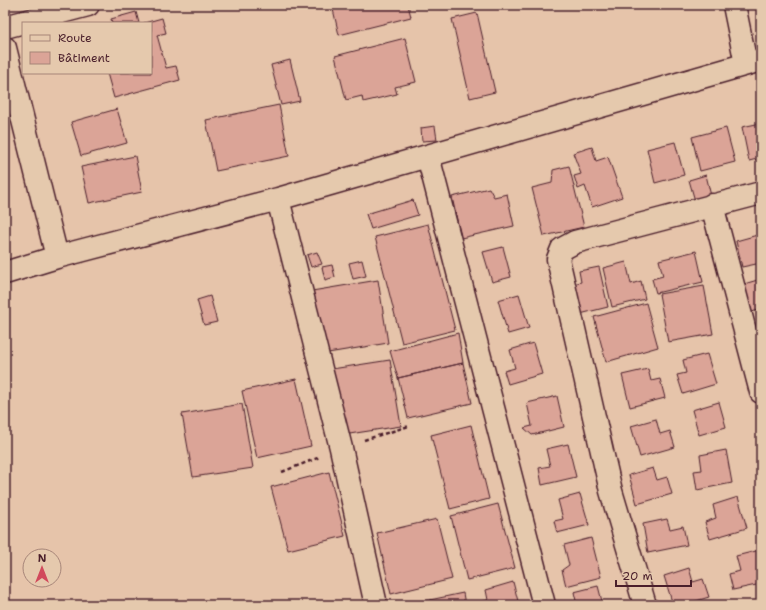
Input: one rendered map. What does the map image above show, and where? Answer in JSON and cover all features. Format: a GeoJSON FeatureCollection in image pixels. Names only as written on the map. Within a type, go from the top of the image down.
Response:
{"type":"FeatureCollection","features":[{"type":"Feature","properties":{"kind":"street"},"geometry":{"type":"LineString","coordinates":[[24,22],[88,5]]}},
{"type":"Feature","properties":{"kind":"street"},"geometry":{"type":"LineString","coordinates":[[5,273],[57,257],[278,199],[754,62],[734,5]]}},
{"type":"Feature","properties":{"kind":"street"},"geometry":{"type":"LineString","coordinates":[[5,27],[22,22]]}},
{"type":"Feature","properties":{"kind":"street"},"geometry":{"type":"LineString","coordinates":[[5,48],[57,257]]}},
{"type":"Feature","properties":{"kind":"street"},"geometry":{"type":"LineString","coordinates":[[428,156],[544,605]]}},
{"type":"Feature","properties":{"kind":"street"},"geometry":{"type":"LineString","coordinates":[[644,605],[611,491],[558,259],[562,249],[575,242],[761,193]]}},
{"type":"Feature","properties":{"kind":"street"},"geometry":{"type":"LineString","coordinates":[[278,199],[341,448],[376,605]]}},
{"type":"Feature","properties":{"kind":"street"},"geometry":{"type":"LineString","coordinates":[[712,205],[761,392]]}},
{"type":"Feature","properties":{"kind":"building"},"geometry":{"type":"Polygon","coordinates":[[[332,5],[408,5],[411,17],[339,35],[332,5]]]}},
{"type":"Feature","properties":{"kind":"building"},"geometry":{"type":"Polygon","coordinates":[[[136,12],[139,22],[112,22],[111,19],[136,12]]]}},
{"type":"Feature","properties":{"kind":"building"},"geometry":{"type":"Polygon","coordinates":[[[477,13],[495,92],[470,98],[452,19],[477,13]]]}},
{"type":"Feature","properties":{"kind":"building"},"geometry":{"type":"Polygon","coordinates":[[[162,18],[166,33],[157,35],[166,68],[176,66],[180,80],[114,98],[107,74],[152,74],[152,22],[148,22],[162,18]]]}},
{"type":"Feature","properties":{"kind":"building"},"geometry":{"type":"Polygon","coordinates":[[[405,38],[416,82],[395,87],[397,94],[363,102],[362,96],[346,100],[335,56],[405,38]]]}},
{"type":"Feature","properties":{"kind":"building"},"geometry":{"type":"Polygon","coordinates":[[[290,60],[300,101],[281,105],[271,65],[290,60]]]}},
{"type":"Feature","properties":{"kind":"building"},"geometry":{"type":"Polygon","coordinates":[[[279,105],[289,156],[216,171],[206,120],[279,105]]]}},
{"type":"Feature","properties":{"kind":"building"},"geometry":{"type":"Polygon","coordinates":[[[117,109],[127,143],[81,156],[71,122],[117,109]]]}},
{"type":"Feature","properties":{"kind":"building"},"geometry":{"type":"Polygon","coordinates":[[[761,123],[761,158],[749,161],[742,127],[761,123]]]}},
{"type":"Feature","properties":{"kind":"building"},"geometry":{"type":"Polygon","coordinates":[[[435,126],[437,140],[422,141],[421,128],[435,126]]]}},
{"type":"Feature","properties":{"kind":"building"},"geometry":{"type":"Polygon","coordinates":[[[726,128],[735,162],[700,171],[692,137],[726,128]]]}},
{"type":"Feature","properties":{"kind":"building"},"geometry":{"type":"Polygon","coordinates":[[[675,142],[684,175],[655,183],[647,149],[675,142]]]}},
{"type":"Feature","properties":{"kind":"building"},"geometry":{"type":"Polygon","coordinates":[[[592,147],[596,161],[608,157],[622,197],[592,207],[585,186],[578,189],[574,176],[581,174],[573,153],[592,147]]]}},
{"type":"Feature","properties":{"kind":"building"},"geometry":{"type":"Polygon","coordinates":[[[135,156],[142,192],[89,203],[81,167],[135,156]]]}},
{"type":"Feature","properties":{"kind":"building"},"geometry":{"type":"Polygon","coordinates":[[[569,166],[584,227],[544,236],[532,188],[552,183],[553,170],[569,166]]]}},
{"type":"Feature","properties":{"kind":"building"},"geometry":{"type":"Polygon","coordinates":[[[706,175],[711,196],[695,201],[689,180],[706,175]]]}},
{"type":"Feature","properties":{"kind":"building"},"geometry":{"type":"Polygon","coordinates":[[[489,188],[494,197],[507,194],[514,226],[461,238],[452,197],[489,188]]]}},
{"type":"Feature","properties":{"kind":"building"},"geometry":{"type":"Polygon","coordinates":[[[413,200],[418,215],[371,229],[366,214],[413,200]]]}},
{"type":"Feature","properties":{"kind":"building"},"geometry":{"type":"Polygon","coordinates":[[[428,224],[455,330],[402,343],[375,237],[428,224]]]}},
{"type":"Feature","properties":{"kind":"building"},"geometry":{"type":"Polygon","coordinates":[[[761,234],[761,263],[742,267],[736,241],[761,234]]]}},
{"type":"Feature","properties":{"kind":"building"},"geometry":{"type":"Polygon","coordinates":[[[503,247],[511,277],[492,282],[483,252],[503,247]]]}},
{"type":"Feature","properties":{"kind":"building"},"geometry":{"type":"Polygon","coordinates":[[[696,251],[703,282],[656,293],[652,279],[663,276],[659,260],[696,251]]]}},
{"type":"Feature","properties":{"kind":"building"},"geometry":{"type":"Polygon","coordinates":[[[317,252],[322,264],[311,267],[307,255],[317,252]]]}},
{"type":"Feature","properties":{"kind":"building"},"geometry":{"type":"Polygon","coordinates":[[[362,260],[366,276],[353,279],[349,263],[362,260]]]}},
{"type":"Feature","properties":{"kind":"building"},"geometry":{"type":"Polygon","coordinates":[[[626,262],[631,284],[641,281],[645,299],[612,307],[603,268],[626,262]]]}},
{"type":"Feature","properties":{"kind":"building"},"geometry":{"type":"Polygon","coordinates":[[[332,265],[335,277],[325,280],[322,267],[332,265]]]}},
{"type":"Feature","properties":{"kind":"building"},"geometry":{"type":"Polygon","coordinates":[[[599,267],[608,307],[580,314],[573,284],[581,282],[579,271],[599,267]]]}},
{"type":"Feature","properties":{"kind":"building"},"geometry":{"type":"Polygon","coordinates":[[[761,279],[761,309],[752,312],[744,284],[761,279]]]}},
{"type":"Feature","properties":{"kind":"building"},"geometry":{"type":"Polygon","coordinates":[[[378,280],[388,343],[322,354],[312,291],[378,280]]]}},
{"type":"Feature","properties":{"kind":"building"},"geometry":{"type":"Polygon","coordinates":[[[704,286],[713,334],[668,342],[659,294],[704,286]]]}},
{"type":"Feature","properties":{"kind":"building"},"geometry":{"type":"Polygon","coordinates":[[[519,294],[529,328],[508,334],[498,300],[519,294]]]}},
{"type":"Feature","properties":{"kind":"building"},"geometry":{"type":"Polygon","coordinates":[[[210,296],[217,322],[204,325],[197,300],[210,296]]]}},
{"type":"Feature","properties":{"kind":"building"},"geometry":{"type":"Polygon","coordinates":[[[646,303],[658,347],[606,362],[594,317],[646,303]]]}},
{"type":"Feature","properties":{"kind":"building"},"geometry":{"type":"Polygon","coordinates":[[[761,330],[761,350],[756,331],[761,330]]]}},
{"type":"Feature","properties":{"kind":"building"},"geometry":{"type":"Polygon","coordinates":[[[458,333],[463,363],[398,378],[390,351],[458,333]]]}},
{"type":"Feature","properties":{"kind":"building"},"geometry":{"type":"Polygon","coordinates":[[[533,343],[542,374],[508,384],[504,371],[515,368],[510,350],[533,343]]]}},
{"type":"Feature","properties":{"kind":"building"},"geometry":{"type":"Polygon","coordinates":[[[707,354],[716,384],[683,394],[677,375],[686,373],[683,360],[707,354]]]}},
{"type":"Feature","properties":{"kind":"building"},"geometry":{"type":"Polygon","coordinates":[[[390,360],[401,426],[343,435],[332,369],[390,360]]]}},
{"type":"Feature","properties":{"kind":"building"},"geometry":{"type":"Polygon","coordinates":[[[463,363],[472,403],[408,418],[398,378],[463,363]]]}},
{"type":"Feature","properties":{"kind":"building"},"geometry":{"type":"Polygon","coordinates":[[[648,369],[651,381],[660,379],[665,398],[630,407],[622,375],[648,369]]]}},
{"type":"Feature","properties":{"kind":"building"},"geometry":{"type":"Polygon","coordinates":[[[296,379],[311,446],[257,458],[242,391],[296,379]]]}},
{"type":"Feature","properties":{"kind":"building"},"geometry":{"type":"Polygon","coordinates":[[[557,396],[564,427],[532,435],[524,428],[532,426],[527,403],[557,396]]]}},
{"type":"Feature","properties":{"kind":"building"},"geometry":{"type":"Polygon","coordinates":[[[719,402],[726,427],[699,435],[692,410],[719,402]]]}},
{"type":"Feature","properties":{"kind":"building"},"geometry":{"type":"Polygon","coordinates":[[[242,404],[253,468],[193,477],[182,414],[242,404]]]}},
{"type":"Feature","properties":{"kind":"building"},"geometry":{"type":"Polygon","coordinates":[[[656,419],[660,434],[670,431],[675,447],[640,457],[631,426],[656,419]]]}},
{"type":"Feature","properties":{"kind":"building"},"geometry":{"type":"Polygon","coordinates":[[[471,425],[489,499],[450,509],[431,435],[471,425]]]}},
{"type":"Feature","properties":{"kind":"building"},"geometry":{"type":"Polygon","coordinates":[[[568,444],[576,477],[542,485],[539,468],[550,466],[546,449],[568,444]]]}},
{"type":"Feature","properties":{"kind":"building"},"geometry":{"type":"Polygon","coordinates":[[[726,450],[732,483],[697,490],[694,471],[702,470],[700,455],[726,450]]]}},
{"type":"Feature","properties":{"kind":"building"},"geometry":{"type":"Polygon","coordinates":[[[653,468],[657,480],[667,477],[672,494],[637,504],[629,475],[653,468]]]}},
{"type":"Feature","properties":{"kind":"building"},"geometry":{"type":"Polygon","coordinates":[[[329,472],[345,536],[288,550],[271,487],[329,472]]]}},
{"type":"Feature","properties":{"kind":"building"},"geometry":{"type":"Polygon","coordinates":[[[580,494],[589,525],[557,533],[554,521],[563,519],[558,500],[580,494]]]}},
{"type":"Feature","properties":{"kind":"building"},"geometry":{"type":"Polygon","coordinates":[[[738,497],[747,528],[710,539],[705,522],[716,518],[713,505],[738,497]]]}},
{"type":"Feature","properties":{"kind":"building"},"geometry":{"type":"Polygon","coordinates":[[[498,504],[515,568],[467,580],[451,516],[498,504]]]}},
{"type":"Feature","properties":{"kind":"building"},"geometry":{"type":"Polygon","coordinates":[[[437,519],[452,579],[391,594],[377,533],[437,519]]]}},
{"type":"Feature","properties":{"kind":"building"},"geometry":{"type":"Polygon","coordinates":[[[667,519],[670,529],[683,526],[687,545],[648,553],[643,524],[667,519]]]}},
{"type":"Feature","properties":{"kind":"building"},"geometry":{"type":"Polygon","coordinates":[[[591,538],[601,577],[566,586],[562,570],[569,565],[564,545],[591,538]]]}},
{"type":"Feature","properties":{"kind":"building"},"geometry":{"type":"Polygon","coordinates":[[[760,550],[761,584],[733,590],[729,574],[740,571],[736,556],[760,550]]]}},
{"type":"Feature","properties":{"kind":"building"},"geometry":{"type":"Polygon","coordinates":[[[689,568],[693,582],[703,579],[709,597],[683,605],[673,605],[664,576],[689,568]]]}},
{"type":"Feature","properties":{"kind":"building"},"geometry":{"type":"Polygon","coordinates":[[[513,582],[519,605],[471,605],[488,600],[486,590],[513,582]]]}},
{"type":"Feature","properties":{"kind":"building"},"geometry":{"type":"Polygon","coordinates":[[[598,586],[603,605],[577,605],[574,592],[598,586]]]}},
{"type":"Feature","properties":{"kind":"building"},"geometry":{"type":"Polygon","coordinates":[[[463,593],[465,605],[406,605],[463,593]]]}}]}
